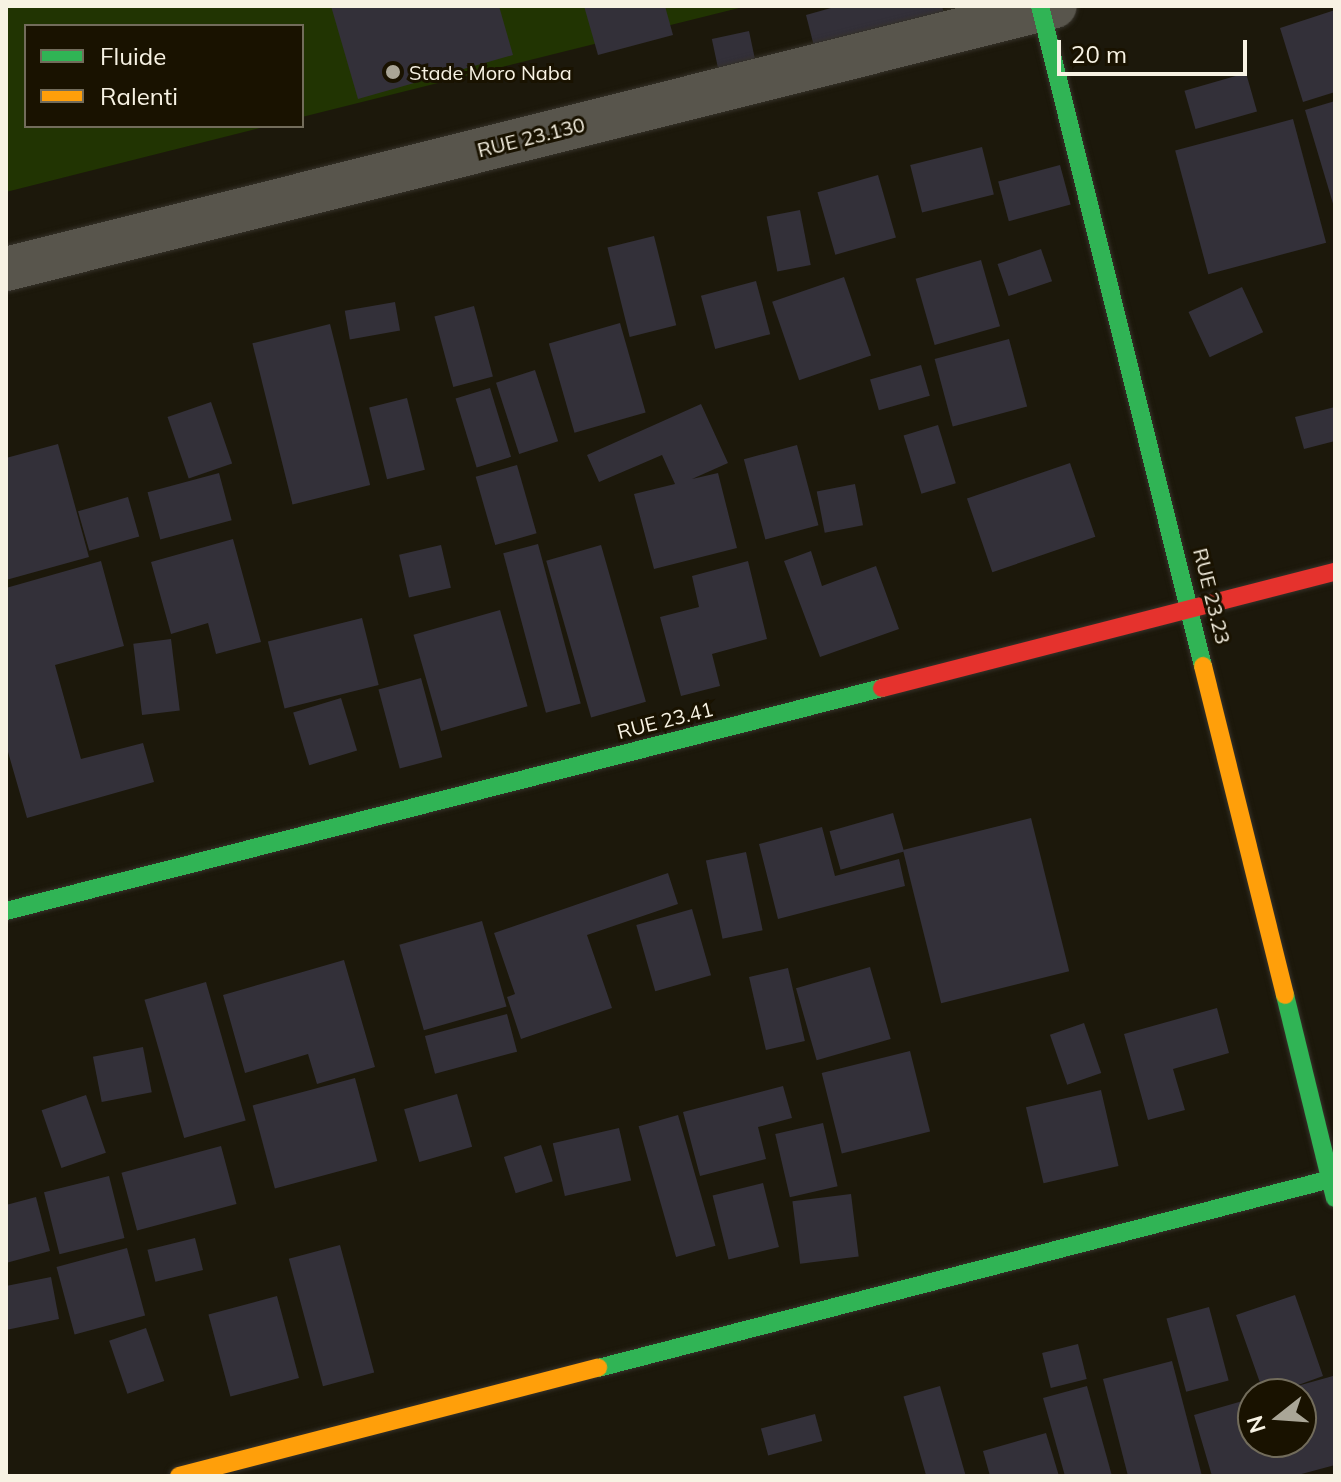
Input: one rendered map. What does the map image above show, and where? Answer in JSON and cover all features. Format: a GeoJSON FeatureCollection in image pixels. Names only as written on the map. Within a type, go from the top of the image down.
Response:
{"type":"FeatureCollection","features":[{"type":"Feature","properties":{"kind":"street","name":"RUE 23.130"},"geometry":{"type":"LineString","coordinates":[[6,269],[1046,7]]}},
{"type":"Feature","properties":{"kind":"street","name":"RUE 23.23"},"geometry":{"type":"LineString","coordinates":[[1046,7],[1333,1178],[1335,1198]]}},
{"type":"Feature","properties":{"kind":"street","name":"RUE 23.41"},"geometry":{"type":"LineString","coordinates":[[6,911],[1335,572]]}},
{"type":"Feature","properties":{"kind":"street"},"geometry":{"type":"LineString","coordinates":[[179,1476],[1333,1178]]}},
{"type":"Feature","properties":{"kind":"green space","name":"Stade Moro Naba"},"geometry":{"type":"Polygon","coordinates":[[[6,6],[747,6],[304,117],[304,24],[24,24],[24,128],[260,128],[6,192],[6,6]]]}},
{"type":"Feature","properties":{"kind":"building"},"geometry":{"type":"Polygon","coordinates":[[[331,6],[499,6],[513,55],[358,99],[331,6]]]}},
{"type":"Feature","properties":{"kind":"building"},"geometry":{"type":"Polygon","coordinates":[[[584,6],[665,6],[673,35],[598,55],[584,6]]]}},
{"type":"Feature","properties":{"kind":"building"},"geometry":{"type":"Polygon","coordinates":[[[838,6],[942,6],[947,23],[817,58],[806,15],[838,6]]]}},
{"type":"Feature","properties":{"kind":"building"},"geometry":{"type":"Polygon","coordinates":[[[1335,10],[1335,92],[1303,102],[1280,28],[1335,10]]]}},
{"type":"Feature","properties":{"kind":"building"},"geometry":{"type":"Polygon","coordinates":[[[749,31],[760,81],[722,89],[712,39],[749,31]]]}},
{"type":"Feature","properties":{"kind":"building"},"geometry":{"type":"Polygon","coordinates":[[[1246,73],[1257,111],[1196,129],[1184,91],[1246,73]]]}},
{"type":"Feature","properties":{"kind":"building"},"geometry":{"type":"Polygon","coordinates":[[[1335,101],[1335,207],[1334,207],[1305,110],[1335,101]]]}},
{"type":"Feature","properties":{"kind":"building"},"geometry":{"type":"Polygon","coordinates":[[[1293,119],[1326,243],[1208,274],[1175,151],[1293,119]]]}},
{"type":"Feature","properties":{"kind":"building"},"geometry":{"type":"Polygon","coordinates":[[[982,147],[994,195],[922,212],[910,165],[982,147]]]}},
{"type":"Feature","properties":{"kind":"building"},"geometry":{"type":"Polygon","coordinates":[[[1060,165],[1071,205],[1009,221],[998,182],[1060,165]]]}},
{"type":"Feature","properties":{"kind":"building"},"geometry":{"type":"Polygon","coordinates":[[[878,175],[896,237],[835,255],[817,192],[878,175]]]}},
{"type":"Feature","properties":{"kind":"building"},"geometry":{"type":"Polygon","coordinates":[[[800,210],[811,265],[777,271],[767,216],[800,210]]]}},
{"type":"Feature","properties":{"kind":"building"},"geometry":{"type":"Polygon","coordinates":[[[654,236],[676,325],[630,337],[607,248],[654,236]]]}},
{"type":"Feature","properties":{"kind":"building"},"geometry":{"type":"Polygon","coordinates":[[[1041,249],[1052,281],[1009,296],[998,264],[1041,249]]]}},
{"type":"Feature","properties":{"kind":"building"},"geometry":{"type":"Polygon","coordinates":[[[981,260],[1000,326],[935,345],[916,279],[981,260]]]}},
{"type":"Feature","properties":{"kind":"building"},"geometry":{"type":"Polygon","coordinates":[[[844,277],[871,355],[799,380],[772,302],[844,277]]]}},
{"type":"Feature","properties":{"kind":"building"},"geometry":{"type":"Polygon","coordinates":[[[756,281],[770,334],[715,349],[701,296],[756,281]]]}},
{"type":"Feature","properties":{"kind":"building"},"geometry":{"type":"Polygon","coordinates":[[[1242,287],[1263,332],[1210,357],[1189,312],[1242,287]]]}},
{"type":"Feature","properties":{"kind":"building"},"geometry":{"type":"Polygon","coordinates":[[[395,302],[400,331],[350,339],[345,311],[395,302]]]}},
{"type":"Feature","properties":{"kind":"building"},"geometry":{"type":"Polygon","coordinates":[[[474,306],[493,377],[453,387],[434,317],[474,306]]]}},
{"type":"Feature","properties":{"kind":"building"},"geometry":{"type":"Polygon","coordinates":[[[620,323],[646,412],[575,433],[549,343],[620,323]]]}},
{"type":"Feature","properties":{"kind":"building"},"geometry":{"type":"Polygon","coordinates":[[[330,324],[370,485],[293,504],[252,343],[330,324]]]}},
{"type":"Feature","properties":{"kind":"building"},"geometry":{"type":"Polygon","coordinates":[[[1009,339],[1027,407],[953,427],[935,359],[1009,339]]]}},
{"type":"Feature","properties":{"kind":"building"},"geometry":{"type":"Polygon","coordinates":[[[921,365],[930,396],[879,410],[870,380],[921,365]]]}},
{"type":"Feature","properties":{"kind":"building"},"geometry":{"type":"Polygon","coordinates":[[[535,370],[558,441],[519,454],[496,383],[535,370]]]}},
{"type":"Feature","properties":{"kind":"building"},"geometry":{"type":"Polygon","coordinates":[[[490,388],[511,457],[477,467],[456,399],[490,388]]]}},
{"type":"Feature","properties":{"kind":"building"},"geometry":{"type":"Polygon","coordinates":[[[407,398],[425,470],[387,479],[369,407],[407,398]]]}},
{"type":"Feature","properties":{"kind":"building"},"geometry":{"type":"Polygon","coordinates":[[[211,402],[232,463],[189,478],[168,417],[211,402]]]}},
{"type":"Feature","properties":{"kind":"building"},"geometry":{"type":"Polygon","coordinates":[[[701,404],[728,463],[692,479],[718,473],[737,548],[654,569],[634,494],[675,484],[662,455],[599,482],[587,455],[701,404]]]}},
{"type":"Feature","properties":{"kind":"building"},"geometry":{"type":"Polygon","coordinates":[[[1335,407],[1335,441],[1304,449],[1295,417],[1335,407]]]}},
{"type":"Feature","properties":{"kind":"building"},"geometry":{"type":"Polygon","coordinates":[[[938,425],[956,483],[921,494],[904,436],[938,425]]]}},
{"type":"Feature","properties":{"kind":"building"},"geometry":{"type":"Polygon","coordinates":[[[58,444],[89,557],[6,580],[6,458],[58,444]]]}},
{"type":"Feature","properties":{"kind":"building"},"geometry":{"type":"Polygon","coordinates":[[[797,445],[818,525],[765,539],[744,459],[797,445]]]}},
{"type":"Feature","properties":{"kind":"building"},"geometry":{"type":"Polygon","coordinates":[[[1070,463],[1095,537],[992,572],[967,498],[1070,463]]]}},
{"type":"Feature","properties":{"kind":"building"},"geometry":{"type":"Polygon","coordinates":[[[517,465],[537,533],[495,545],[476,477],[517,465]]]}},
{"type":"Feature","properties":{"kind":"building"},"geometry":{"type":"Polygon","coordinates":[[[219,473],[232,520],[160,539],[148,492],[219,473]]]}},
{"type":"Feature","properties":{"kind":"building"},"geometry":{"type":"Polygon","coordinates":[[[855,484],[863,525],[825,533],[817,491],[855,484]]]}},
{"type":"Feature","properties":{"kind":"building"},"geometry":{"type":"Polygon","coordinates":[[[128,497],[139,536],[89,551],[78,511],[128,497]]]}},
{"type":"Feature","properties":{"kind":"building"},"geometry":{"type":"Polygon","coordinates":[[[233,539],[261,642],[216,654],[208,623],[171,634],[151,562],[233,539]]]}},
{"type":"Feature","properties":{"kind":"building"},"geometry":{"type":"Polygon","coordinates":[[[538,544],[581,703],[546,713],[503,553],[538,544]]]}},
{"type":"Feature","properties":{"kind":"building"},"geometry":{"type":"Polygon","coordinates":[[[441,545],[451,588],[409,598],[399,555],[441,545]]]}},
{"type":"Feature","properties":{"kind":"building"},"geometry":{"type":"Polygon","coordinates":[[[601,545],[646,702],[591,717],[546,561],[601,545]]]}},
{"type":"Feature","properties":{"kind":"building"},"geometry":{"type":"Polygon","coordinates":[[[811,551],[822,586],[876,566],[899,629],[820,657],[784,561],[811,551]]]}},
{"type":"Feature","properties":{"kind":"building"},"geometry":{"type":"Polygon","coordinates":[[[101,561],[124,646],[55,665],[81,759],[143,743],[154,782],[27,818],[6,745],[6,588],[101,561]]]}},
{"type":"Feature","properties":{"kind":"building"},"geometry":{"type":"Polygon","coordinates":[[[748,561],[767,639],[712,654],[720,686],[681,696],[660,617],[699,607],[692,576],[748,561]]]}},
{"type":"Feature","properties":{"kind":"building"},"geometry":{"type":"Polygon","coordinates":[[[500,610],[528,706],[441,731],[413,635],[500,610]]]}},
{"type":"Feature","properties":{"kind":"building"},"geometry":{"type":"Polygon","coordinates":[[[362,618],[379,685],[285,708],[268,641],[362,618]]]}},
{"type":"Feature","properties":{"kind":"building"},"geometry":{"type":"Polygon","coordinates":[[[171,639],[180,710],[142,715],[133,644],[171,639]]]}},
{"type":"Feature","properties":{"kind":"building"},"geometry":{"type":"Polygon","coordinates":[[[421,678],[442,757],[400,769],[378,689],[421,678]]]}},
{"type":"Feature","properties":{"kind":"building"},"geometry":{"type":"Polygon","coordinates":[[[341,698],[357,751],[309,765],[293,713],[341,698]]]}},
{"type":"Feature","properties":{"kind":"building"},"geometry":{"type":"Polygon","coordinates":[[[893,813],[904,851],[841,870],[830,831],[893,813]]]}},
{"type":"Feature","properties":{"kind":"building"},"geometry":{"type":"Polygon","coordinates":[[[1031,818],[1069,971],[941,1003],[903,850],[1031,818]]]}},
{"type":"Feature","properties":{"kind":"building"},"geometry":{"type":"Polygon","coordinates":[[[822,827],[835,876],[899,859],[905,886],[778,919],[759,844],[822,827]]]}},
{"type":"Feature","properties":{"kind":"building"},"geometry":{"type":"Polygon","coordinates":[[[746,852],[763,930],[723,939],[706,861],[746,852]]]}},
{"type":"Feature","properties":{"kind":"building"},"geometry":{"type":"Polygon","coordinates":[[[668,873],[678,904],[587,935],[612,1008],[521,1039],[507,997],[515,994],[494,933],[668,873]]]}},
{"type":"Feature","properties":{"kind":"building"},"geometry":{"type":"Polygon","coordinates":[[[692,909],[711,975],[655,991],[636,925],[692,909]]]}},
{"type":"Feature","properties":{"kind":"building"},"geometry":{"type":"Polygon","coordinates":[[[482,921],[507,1007],[424,1030],[399,945],[482,921]]]}},
{"type":"Feature","properties":{"kind":"building"},"geometry":{"type":"Polygon","coordinates":[[[344,960],[375,1067],[317,1084],[308,1054],[245,1073],[223,995],[344,960]]]}},
{"type":"Feature","properties":{"kind":"building"},"geometry":{"type":"Polygon","coordinates":[[[870,967],[891,1039],[817,1060],[796,988],[870,967]]]}},
{"type":"Feature","properties":{"kind":"building"},"geometry":{"type":"Polygon","coordinates":[[[788,968],[805,1041],[766,1050],[749,977],[788,968]]]}},
{"type":"Feature","properties":{"kind":"building"},"geometry":{"type":"Polygon","coordinates":[[[206,982],[246,1120],[184,1138],[144,1000],[206,982]]]}},
{"type":"Feature","properties":{"kind":"building"},"geometry":{"type":"Polygon","coordinates":[[[1217,1008],[1229,1053],[1173,1069],[1185,1110],[1148,1120],[1124,1034],[1217,1008]]]}},
{"type":"Feature","properties":{"kind":"building"},"geometry":{"type":"Polygon","coordinates":[[[507,1014],[517,1052],[435,1074],[425,1036],[507,1014]]]}},
{"type":"Feature","properties":{"kind":"building"},"geometry":{"type":"Polygon","coordinates":[[[1084,1023],[1101,1073],[1067,1085],[1050,1035],[1084,1023]]]}},
{"type":"Feature","properties":{"kind":"building"},"geometry":{"type":"Polygon","coordinates":[[[143,1047],[152,1092],[102,1102],[93,1057],[143,1047]]]}},
{"type":"Feature","properties":{"kind":"building"},"geometry":{"type":"Polygon","coordinates":[[[910,1051],[930,1132],[842,1154],[822,1073],[910,1051]]]}},
{"type":"Feature","properties":{"kind":"building"},"geometry":{"type":"Polygon","coordinates":[[[355,1078],[377,1161],[275,1189],[253,1105],[355,1078]]]}},
{"type":"Feature","properties":{"kind":"building"},"geometry":{"type":"Polygon","coordinates":[[[783,1086],[792,1118],[758,1127],[766,1159],[700,1176],[683,1112],[783,1086]]]}},
{"type":"Feature","properties":{"kind":"building"},"geometry":{"type":"Polygon","coordinates":[[[1101,1090],[1119,1166],[1044,1183],[1026,1107],[1101,1090]]]}},
{"type":"Feature","properties":{"kind":"building"},"geometry":{"type":"Polygon","coordinates":[[[457,1094],[472,1147],[419,1162],[404,1109],[457,1094]]]}},
{"type":"Feature","properties":{"kind":"building"},"geometry":{"type":"Polygon","coordinates":[[[86,1095],[106,1153],[61,1168],[42,1110],[86,1095]]]}},
{"type":"Feature","properties":{"kind":"building"},"geometry":{"type":"Polygon","coordinates":[[[678,1115],[715,1246],[676,1257],[639,1126],[678,1115]]]}},
{"type":"Feature","properties":{"kind":"building"},"geometry":{"type":"Polygon","coordinates":[[[823,1123],[838,1186],[790,1197],[775,1134],[823,1123]]]}},
{"type":"Feature","properties":{"kind":"building"},"geometry":{"type":"Polygon","coordinates":[[[619,1128],[631,1181],[565,1196],[553,1143],[619,1128]]]}},
{"type":"Feature","properties":{"kind":"building"},"geometry":{"type":"Polygon","coordinates":[[[541,1145],[553,1181],[516,1193],[504,1157],[541,1145]]]}},
{"type":"Feature","properties":{"kind":"building"},"geometry":{"type":"Polygon","coordinates":[[[221,1146],[237,1204],[137,1231],[122,1173],[221,1146]]]}},
{"type":"Feature","properties":{"kind":"building"},"geometry":{"type":"Polygon","coordinates":[[[109,1176],[124,1238],[59,1254],[44,1192],[109,1176]]]}},
{"type":"Feature","properties":{"kind":"building"},"geometry":{"type":"Polygon","coordinates":[[[763,1183],[779,1247],[729,1260],[713,1196],[763,1183]]]}},
{"type":"Feature","properties":{"kind":"building"},"geometry":{"type":"Polygon","coordinates":[[[851,1194],[859,1257],[800,1264],[792,1201],[851,1194]]]}},
{"type":"Feature","properties":{"kind":"building"},"geometry":{"type":"Polygon","coordinates":[[[36,1197],[50,1251],[6,1263],[6,1205],[36,1197]]]}},
{"type":"Feature","properties":{"kind":"building"},"geometry":{"type":"Polygon","coordinates":[[[195,1238],[203,1270],[155,1282],[147,1250],[195,1238]]]}},
{"type":"Feature","properties":{"kind":"building"},"geometry":{"type":"Polygon","coordinates":[[[340,1245],[374,1373],[323,1386],[289,1259],[340,1245]]]}},
{"type":"Feature","properties":{"kind":"building"},"geometry":{"type":"Polygon","coordinates":[[[127,1248],[145,1316],[75,1335],[56,1267],[127,1248]]]}},
{"type":"Feature","properties":{"kind":"building"},"geometry":{"type":"Polygon","coordinates":[[[51,1277],[59,1319],[6,1330],[6,1286],[51,1277]]]}},
{"type":"Feature","properties":{"kind":"building"},"geometry":{"type":"Polygon","coordinates":[[[1295,1295],[1323,1376],[1258,1378],[1236,1315],[1295,1295]]]}},
{"type":"Feature","properties":{"kind":"building"},"geometry":{"type":"Polygon","coordinates":[[[277,1296],[299,1378],[230,1396],[208,1314],[277,1296]]]}},
{"type":"Feature","properties":{"kind":"building"},"geometry":{"type":"Polygon","coordinates":[[[1209,1307],[1229,1380],[1186,1392],[1166,1318],[1209,1307]]]}},
{"type":"Feature","properties":{"kind":"building"},"geometry":{"type":"Polygon","coordinates":[[[146,1328],[164,1381],[127,1394],[109,1341],[146,1328]]]}},
{"type":"Feature","properties":{"kind":"building"},"geometry":{"type":"Polygon","coordinates":[[[1078,1344],[1087,1379],[1051,1388],[1042,1353],[1078,1344]]]}},
{"type":"Feature","properties":{"kind":"building"},"geometry":{"type":"Polygon","coordinates":[[[1172,1361],[1202,1476],[1128,1476],[1103,1379],[1172,1361]]]}},
{"type":"Feature","properties":{"kind":"building"},"geometry":{"type":"Polygon","coordinates":[[[1333,1376],[1335,1465],[1294,1476],[1212,1476],[1194,1415],[1237,1403],[1237,1458],[1317,1458],[1317,1380],[1333,1376]]]}},
{"type":"Feature","properties":{"kind":"building"},"geometry":{"type":"Polygon","coordinates":[[[940,1386],[966,1475],[926,1476],[903,1396],[940,1386]]]}},
{"type":"Feature","properties":{"kind":"building"},"geometry":{"type":"Polygon","coordinates":[[[1087,1386],[1112,1476],[1065,1476],[1043,1398],[1087,1386]]]}},
{"type":"Feature","properties":{"kind":"building"},"geometry":{"type":"Polygon","coordinates":[[[815,1414],[822,1441],[768,1456],[761,1428],[815,1414]]]}},
{"type":"Feature","properties":{"kind":"building"},"geometry":{"type":"Polygon","coordinates":[[[1046,1433],[1059,1476],[990,1476],[983,1451],[1046,1433]]]}},
{"type":"Feature","properties":{"kind":"traffic: fast"},"geometry":{"type":"LineString","coordinates":[[1040,6],[1203,666]]}},
{"type":"Feature","properties":{"kind":"traffic: fast"},"geometry":{"type":"LineString","coordinates":[[6,911],[882,688]]}},
{"type":"Feature","properties":{"kind":"traffic: fast"},"geometry":{"type":"LineString","coordinates":[[1285,995],[1335,1198]]}},
{"type":"Feature","properties":{"kind":"traffic: fast"},"geometry":{"type":"LineString","coordinates":[[598,1368],[1335,1178]]}},
{"type":"Feature","properties":{"kind":"traffic: slow"},"geometry":{"type":"LineString","coordinates":[[1203,666],[1285,995]]}},
{"type":"Feature","properties":{"kind":"traffic: slow"},"geometry":{"type":"LineString","coordinates":[[179,1476],[598,1368]]}},
{"type":"Feature","properties":{"kind":"traffic: jam"},"geometry":{"type":"LineString","coordinates":[[882,688],[1335,572]]}},
{"type":"Feature","properties":{"kind":"place","name":"Stade Moro Naba"},"geometry":{"type":"Point","coordinates":[393,72]}}]}
